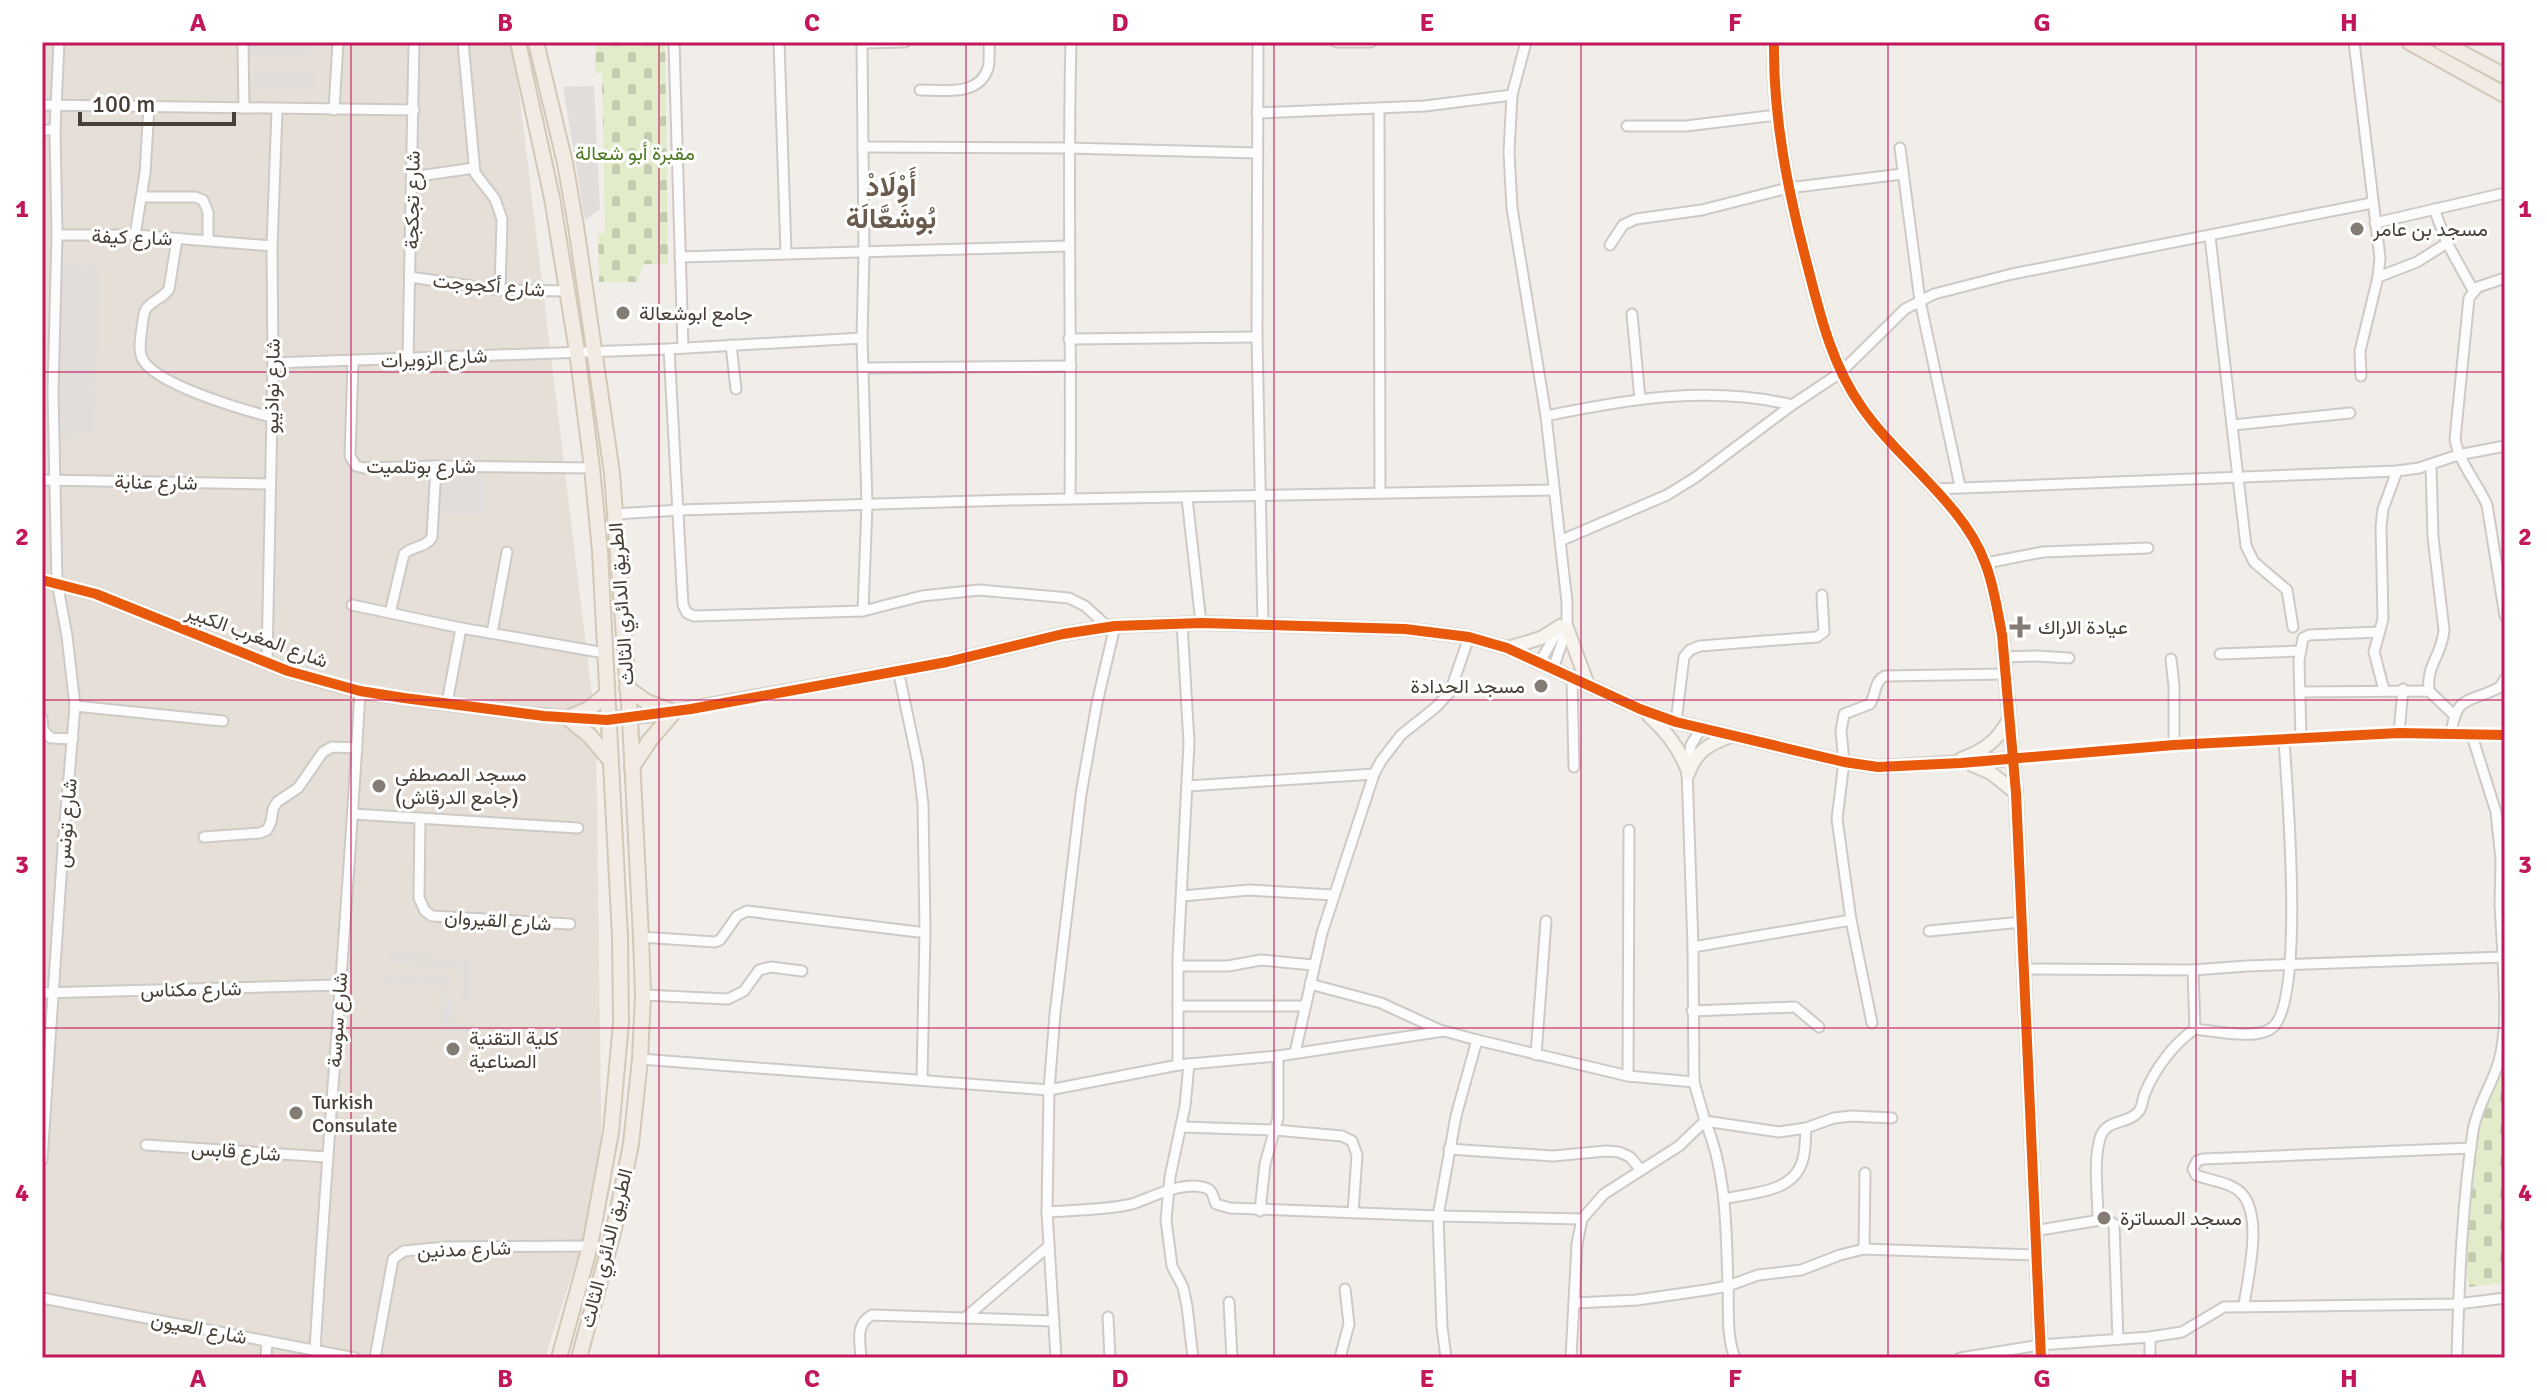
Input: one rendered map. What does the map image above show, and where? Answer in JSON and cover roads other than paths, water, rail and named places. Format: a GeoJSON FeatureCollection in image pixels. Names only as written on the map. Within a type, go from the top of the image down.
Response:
{"type":"FeatureCollection","features":[{"type":"Feature","properties":{"kind":"main road","name":"الطريق الدائري الثالث"},"geometry":{"type":"LineString","coordinates":[[518,42],[552,198],[592,468],[600,551],[620,937],[621,1023],[611,1132],[590,1246],[561,1352]]}},
{"type":"Feature","properties":{"kind":"main road","name":"الطريق الدائري الثالث"},"geometry":{"type":"LineString","coordinates":[[536,42],[565,163],[612,473],[630,718],[643,995],[631,1144],[580,1357]]}},
{"type":"Feature","properties":{"kind":"main road"},"geometry":{"type":"LineString","coordinates":[[2409,42],[2505,95]]}},
{"type":"Feature","properties":{"kind":"main road"},"geometry":{"type":"LineString","coordinates":[[2441,42],[2505,76]]}},
{"type":"Feature","properties":{"kind":"main road"},"geometry":{"type":"LineString","coordinates":[[627,688],[647,702],[674,712],[632,767]]}},
{"type":"Feature","properties":{"kind":"main road"},"geometry":{"type":"LineString","coordinates":[[607,694],[589,709],[568,718],[590,736],[610,760]]}},
{"type":"Feature","properties":{"kind":"main road"},"geometry":{"type":"LineString","coordinates":[[550,1358],[561,1352]]}},
{"type":"Feature","properties":{"kind":"street","name":"شارع تونس"},"geometry":{"type":"LineString","coordinates":[[42,1160],[75,706],[57,582],[53,392],[57,235],[55,130],[59,42]]}},
{"type":"Feature","properties":{"kind":"street"},"geometry":{"type":"LineString","coordinates":[[243,42],[244,108]]}},
{"type":"Feature","properties":{"kind":"street"},"geometry":{"type":"LineString","coordinates":[[334,110],[338,42]]}},
{"type":"Feature","properties":{"kind":"street","name":"شارع تجكجة"},"geometry":{"type":"LineString","coordinates":[[408,359],[414,42]]}},
{"type":"Feature","properties":{"kind":"street"},"geometry":{"type":"LineString","coordinates":[[463,42],[474,168],[476,176],[500,208],[503,228],[500,290]]}},
{"type":"Feature","properties":{"kind":"street"},"geometry":{"type":"LineString","coordinates":[[674,42],[683,348]]}},
{"type":"Feature","properties":{"kind":"street"},"geometry":{"type":"LineString","coordinates":[[779,42],[786,253]]}},
{"type":"Feature","properties":{"kind":"street"},"geometry":{"type":"LineString","coordinates":[[863,611],[867,505],[862,338],[862,42],[905,42]]}},
{"type":"Feature","properties":{"kind":"street"},"geometry":{"type":"LineString","coordinates":[[920,90],[967,90],[976,84],[988,69],[989,42]]}},
{"type":"Feature","properties":{"kind":"street"},"geometry":{"type":"LineString","coordinates":[[1070,499],[1068,148],[1071,42]]}},
{"type":"Feature","properties":{"kind":"street"},"geometry":{"type":"LineString","coordinates":[[1258,42],[1257,337],[1263,625]]}},
{"type":"Feature","properties":{"kind":"street"},"geometry":{"type":"LineString","coordinates":[[1336,42],[1371,42]]}},
{"type":"Feature","properties":{"kind":"street"},"geometry":{"type":"LineString","coordinates":[[1526,42],[1512,95],[1509,152],[1512,208],[1546,416],[1562,540],[1567,609],[1553,669]]}},
{"type":"Feature","properties":{"kind":"street"},"geometry":{"type":"LineString","coordinates":[[1774,42],[1777,115],[1788,188],[1823,322],[1840,373],[1873,423],[1935,489],[1964,526],[1986,563],[1997,610],[2016,793],[2041,1351]]}},
{"type":"Feature","properties":{"kind":"street"},"geometry":{"type":"LineString","coordinates":[[2354,42],[2380,258],[2363,332],[2361,376]]}},
{"type":"Feature","properties":{"kind":"street"},"geometry":{"type":"LineString","coordinates":[[1257,113],[1379,109],[1512,95]]}},
{"type":"Feature","properties":{"kind":"street"},"geometry":{"type":"LineString","coordinates":[[42,105],[414,110]]}},
{"type":"Feature","properties":{"kind":"street"},"geometry":{"type":"LineString","coordinates":[[135,235],[147,157],[149,107]]}},
{"type":"Feature","properties":{"kind":"street"},"geometry":{"type":"LineString","coordinates":[[1379,109],[1380,493]]}},
{"type":"Feature","properties":{"kind":"street","name":"شارع نواذيبو"},"geometry":{"type":"LineString","coordinates":[[267,662],[273,363],[272,246],[277,110]]}},
{"type":"Feature","properties":{"kind":"street"},"geometry":{"type":"LineString","coordinates":[[1627,126],[1686,126],[1777,115]]}},
{"type":"Feature","properties":{"kind":"street"},"geometry":{"type":"LineString","coordinates":[[42,130],[55,130]]}},
{"type":"Feature","properties":{"kind":"street"},"geometry":{"type":"LineString","coordinates":[[863,147],[1257,153]]}},
{"type":"Feature","properties":{"kind":"street"},"geometry":{"type":"LineString","coordinates":[[1900,148],[1920,301],[1960,486]]}},
{"type":"Feature","properties":{"kind":"street"},"geometry":{"type":"LineString","coordinates":[[412,177],[474,168]]}},
{"type":"Feature","properties":{"kind":"street"},"geometry":{"type":"LineString","coordinates":[[1610,245],[1620,228],[1630,221],[1702,210],[1788,188],[1902,174]]}},
{"type":"Feature","properties":{"kind":"street"},"geometry":{"type":"LineString","coordinates":[[2375,223],[2505,193]]}},
{"type":"Feature","properties":{"kind":"street","name":"شارع كيفة"},"geometry":{"type":"LineString","coordinates":[[142,197],[195,197],[203,200],[207,206],[208,240]]}},
{"type":"Feature","properties":{"kind":"street"},"geometry":{"type":"LineString","coordinates":[[1562,540],[1667,495],[1707,470],[1792,405],[1840,373],[1892,320],[1920,301],[1965,284],[2372,203]]}},
{"type":"Feature","properties":{"kind":"street"},"geometry":{"type":"LineString","coordinates":[[2434,209],[2447,243],[2473,290]]}},
{"type":"Feature","properties":{"kind":"street","name":"شارع كيفة"},"geometry":{"type":"LineString","coordinates":[[57,235],[135,235],[272,246]]}},
{"type":"Feature","properties":{"kind":"street"},"geometry":{"type":"LineString","coordinates":[[2210,237],[2246,546],[2254,562],[2287,590],[2293,627]]}},
{"type":"Feature","properties":{"kind":"street"},"geometry":{"type":"LineString","coordinates":[[177,239],[169,289],[144,313],[140,348],[143,360],[193,392],[231,407],[271,417]]}},
{"type":"Feature","properties":{"kind":"street"},"geometry":{"type":"LineString","coordinates":[[2378,277],[2417,262],[2447,243]]}},
{"type":"Feature","properties":{"kind":"street"},"geometry":{"type":"LineString","coordinates":[[680,257],[1069,246]]}},
{"type":"Feature","properties":{"kind":"street","name":"شارع أكجوجت"},"geometry":{"type":"LineString","coordinates":[[410,277],[500,290],[568,291]]}},
{"type":"Feature","properties":{"kind":"street"},"geometry":{"type":"LineString","coordinates":[[2505,278],[2473,290],[2469,298],[2455,434],[2458,455],[2487,505],[2505,616]]}},
{"type":"Feature","properties":{"kind":"street"},"geometry":{"type":"LineString","coordinates":[[1632,314],[1640,399]]}},
{"type":"Feature","properties":{"kind":"street"},"geometry":{"type":"LineString","coordinates":[[1069,339],[1257,337]]}},
{"type":"Feature","properties":{"kind":"street","name":"شارع الزويرات"},"geometry":{"type":"LineString","coordinates":[[273,363],[669,349],[862,338]]}},
{"type":"Feature","properties":{"kind":"street"},"geometry":{"type":"LineString","coordinates":[[731,345],[736,389]]}},
{"type":"Feature","properties":{"kind":"street"},"geometry":{"type":"LineString","coordinates":[[669,349],[683,605],[687,613],[694,616],[863,611],[942,593],[979,590],[1069,598],[1085,606],[1111,627],[1081,794],[1049,1090],[1047,1212],[1056,1358]]}},
{"type":"Feature","properties":{"kind":"street","name":"شارع بوتلميت"},"geometry":{"type":"LineString","coordinates":[[353,362],[350,456],[353,464],[364,468],[592,468]]}},
{"type":"Feature","properties":{"kind":"street"},"geometry":{"type":"LineString","coordinates":[[864,368],[1071,366]]}},
{"type":"Feature","properties":{"kind":"street"},"geometry":{"type":"LineString","coordinates":[[42,390],[53,392]]}},
{"type":"Feature","properties":{"kind":"street"},"geometry":{"type":"LineString","coordinates":[[1546,416],[1640,399],[1726,394],[1747,395],[1792,405]]}},
{"type":"Feature","properties":{"kind":"street"},"geometry":{"type":"LineString","coordinates":[[2233,425],[2350,413]]}},
{"type":"Feature","properties":{"kind":"street"},"geometry":{"type":"LineString","coordinates":[[1935,489],[2397,471],[2505,446]]}},
{"type":"Feature","properties":{"kind":"street"},"geometry":{"type":"LineString","coordinates":[[2431,465],[2433,537],[2444,630],[2443,644],[2427,677],[2429,691],[2454,715]]}},
{"type":"Feature","properties":{"kind":"street"},"geometry":{"type":"LineString","coordinates":[[390,613],[404,554],[426,544],[432,537],[436,466]]}},
{"type":"Feature","properties":{"kind":"street"},"geometry":{"type":"LineString","coordinates":[[2384,690],[2374,652],[2383,606],[2381,526],[2383,509],[2397,471]]}},
{"type":"Feature","properties":{"kind":"street","name":"شارع عنابة"},"geometry":{"type":"LineString","coordinates":[[42,480],[269,484]]}},
{"type":"Feature","properties":{"kind":"street"},"geometry":{"type":"LineString","coordinates":[[615,514],[1070,499],[1554,490]]}},
{"type":"Feature","properties":{"kind":"street"},"geometry":{"type":"LineString","coordinates":[[1187,498],[1201,623]]}},
{"type":"Feature","properties":{"kind":"street"},"geometry":{"type":"LineString","coordinates":[[1986,563],[2043,552],[2148,548]]}},
{"type":"Feature","properties":{"kind":"street"},"geometry":{"type":"LineString","coordinates":[[492,633],[507,552]]}},
{"type":"Feature","properties":{"kind":"street","name":"شارع المغرب الكبير"},"geometry":{"type":"LineString","coordinates":[[42,580],[96,594],[288,671],[360,691],[568,718],[607,720],[674,712],[947,662],[1063,634],[1111,627],[1201,623],[1405,629],[1469,637],[1507,648],[1640,709],[1676,722],[1844,762],[1878,767],[2013,759]]}},
{"type":"Feature","properties":{"kind":"street"},"geometry":{"type":"LineString","coordinates":[[1676,722],[1684,657],[1690,650],[1700,646],[1817,637],[1824,632],[1825,625],[1822,595]]}},
{"type":"Feature","properties":{"kind":"street"},"geometry":{"type":"LineString","coordinates":[[352,605],[605,653]]}},
{"type":"Feature","properties":{"kind":"street"},"geometry":{"type":"LineString","coordinates":[[1182,623],[1189,725],[1178,966],[1178,1006],[1184,1065],[1182,1127],[1168,1190],[1166,1220],[1172,1266],[1183,1287],[1187,1306],[1193,1358]]}},
{"type":"Feature","properties":{"kind":"street"},"geometry":{"type":"LineString","coordinates":[[1507,648],[1564,627]]}},
{"type":"Feature","properties":{"kind":"street"},"geometry":{"type":"LineString","coordinates":[[1540,662],[1564,627]]}},
{"type":"Feature","properties":{"kind":"street"},"geometry":{"type":"LineString","coordinates":[[1564,627],[1588,685]]}},
{"type":"Feature","properties":{"kind":"street"},"geometry":{"type":"LineString","coordinates":[[447,703],[461,628]]}},
{"type":"Feature","properties":{"kind":"street"},"geometry":{"type":"LineString","coordinates":[[2301,738],[2300,651],[2303,638],[2309,635],[2379,632]]}},
{"type":"Feature","properties":{"kind":"street"},"geometry":{"type":"LineString","coordinates":[[1295,1053],[1313,965],[1374,774],[1401,735],[1450,692],[1469,637]]}},
{"type":"Feature","properties":{"kind":"street"},"geometry":{"type":"LineString","coordinates":[[2220,654],[2300,651]]}},
{"type":"Feature","properties":{"kind":"street"},"geometry":{"type":"LineString","coordinates":[[2003,657],[2069,658]]}},
{"type":"Feature","properties":{"kind":"street"},"geometry":{"type":"LineString","coordinates":[[2171,659],[2174,745]]}},
{"type":"Feature","properties":{"kind":"street"},"geometry":{"type":"LineString","coordinates":[[898,670],[918,764],[923,804],[925,931],[922,1080]]}},
{"type":"Feature","properties":{"kind":"street"},"geometry":{"type":"LineString","coordinates":[[1872,1023],[1851,920],[1837,819],[1844,762],[1841,731],[1844,714],[1870,704],[1880,678],[1917,674],[2005,674]]}},
{"type":"Feature","properties":{"kind":"street"},"geometry":{"type":"LineString","coordinates":[[1572,678],[1574,767]]}},
{"type":"Feature","properties":{"kind":"street"},"geometry":{"type":"LineString","coordinates":[[2451,735],[2454,715],[2465,701],[2500,687],[2505,679]]}},
{"type":"Feature","properties":{"kind":"street"},"geometry":{"type":"LineString","coordinates":[[2399,733],[2403,689]]}},
{"type":"Feature","properties":{"kind":"street","name":"شارع سوسة"},"geometry":{"type":"LineString","coordinates":[[315,1350],[360,691]]}},
{"type":"Feature","properties":{"kind":"street"},"geometry":{"type":"LineString","coordinates":[[2300,692],[2429,691]]}},
{"type":"Feature","properties":{"kind":"street"},"geometry":{"type":"LineString","coordinates":[[75,706],[223,721]]}},
{"type":"Feature","properties":{"kind":"street"},"geometry":{"type":"LineString","coordinates":[[1640,709],[1673,742],[1682,756],[1687,773]]}},
{"type":"Feature","properties":{"kind":"street"},"geometry":{"type":"LineString","coordinates":[[42,718],[43,730],[51,738],[73,739]]}},
{"type":"Feature","properties":{"kind":"street"},"geometry":{"type":"LineString","coordinates":[[1956,763],[1989,747],[2000,736],[2009,719]]}},
{"type":"Feature","properties":{"kind":"street"},"geometry":{"type":"LineString","coordinates":[[1701,729],[1691,745],[1687,773],[1694,1082],[1715,1151],[1724,1199],[1729,1334],[1735,1358]]}},
{"type":"Feature","properties":{"kind":"street"},"geometry":{"type":"LineString","coordinates":[[2013,759],[2174,745],[2399,733],[2505,735]]}},
{"type":"Feature","properties":{"kind":"street"},"geometry":{"type":"LineString","coordinates":[[1687,773],[1702,749],[1734,735]]}},
{"type":"Feature","properties":{"kind":"street"},"geometry":{"type":"LineString","coordinates":[[2457,1358],[2466,1180],[2474,1126],[2503,1044],[2500,812],[2472,736]]}},
{"type":"Feature","properties":{"kind":"street"},"geometry":{"type":"LineString","coordinates":[[2098,1220],[2097,1160],[2103,1131],[2142,1109],[2144,1095],[2173,1047],[2195,1029],[2256,1035],[2271,1029],[2279,1019],[2290,964],[2292,857],[2284,740]]}},
{"type":"Feature","properties":{"kind":"street"},"geometry":{"type":"LineString","coordinates":[[204,837],[267,830],[277,802],[298,788],[323,752],[332,747],[357,748]]}},
{"type":"Feature","properties":{"kind":"street"},"geometry":{"type":"LineString","coordinates":[[1956,763],[1981,767],[2016,793]]}},
{"type":"Feature","properties":{"kind":"street"},"geometry":{"type":"LineString","coordinates":[[1188,786],[1374,774]]}},
{"type":"Feature","properties":{"kind":"street"},"geometry":{"type":"LineString","coordinates":[[353,814],[578,828]]}},
{"type":"Feature","properties":{"kind":"street","name":"شارع القيروان"},"geometry":{"type":"LineString","coordinates":[[420,818],[419,898],[425,911],[432,916],[570,924]]}},
{"type":"Feature","properties":{"kind":"street"},"geometry":{"type":"LineString","coordinates":[[1628,1076],[1629,830]]}},
{"type":"Feature","properties":{"kind":"street"},"geometry":{"type":"LineString","coordinates":[[1182,896],[1249,890],[1333,895]]}},
{"type":"Feature","properties":{"kind":"street"},"geometry":{"type":"LineString","coordinates":[[641,937],[715,942],[720,940],[737,916],[747,911],[918,932]]}},
{"type":"Feature","properties":{"kind":"street"},"geometry":{"type":"LineString","coordinates":[[1693,947],[1851,920]]}},
{"type":"Feature","properties":{"kind":"street"},"geometry":{"type":"LineString","coordinates":[[1536,1055],[1546,921]]}},
{"type":"Feature","properties":{"kind":"street"},"geometry":{"type":"LineString","coordinates":[[1929,931],[2022,922]]}},
{"type":"Feature","properties":{"kind":"street"},"geometry":{"type":"LineString","coordinates":[[2024,969],[2193,970],[2503,957]]}},
{"type":"Feature","properties":{"kind":"street"},"geometry":{"type":"LineString","coordinates":[[1178,966],[1228,966],[1261,960],[1313,965]]}},
{"type":"Feature","properties":{"kind":"street"},"geometry":{"type":"LineString","coordinates":[[643,995],[728,999],[744,991],[759,970],[771,967],[802,971]]}},
{"type":"Feature","properties":{"kind":"street"},"geometry":{"type":"LineString","coordinates":[[2193,970],[2195,1029]]}},
{"type":"Feature","properties":{"kind":"street"},"geometry":{"type":"LineString","coordinates":[[1310,984],[1381,1003],[1444,1031],[1477,1040],[1628,1076],[1694,1082]]}},
{"type":"Feature","properties":{"kind":"street","name":"شارع مكناس"},"geometry":{"type":"LineString","coordinates":[[42,993],[339,985]]}},
{"type":"Feature","properties":{"kind":"street"},"geometry":{"type":"LineString","coordinates":[[1178,1006],[1305,1006]]}},
{"type":"Feature","properties":{"kind":"street"},"geometry":{"type":"LineString","coordinates":[[1692,1011],[1795,1007],[1819,1027]]}},
{"type":"Feature","properties":{"kind":"street"},"geometry":{"type":"LineString","coordinates":[[640,1059],[1049,1090],[1184,1065],[1278,1056],[1444,1031]]}},
{"type":"Feature","properties":{"kind":"street"},"geometry":{"type":"LineString","coordinates":[[1446,1358],[1438,1216],[1449,1149],[1477,1040]]}},
{"type":"Feature","properties":{"kind":"street"},"geometry":{"type":"LineString","coordinates":[[1260,1211],[1265,1164],[1278,1118],[1278,1056]]}},
{"type":"Feature","properties":{"kind":"street"},"geometry":{"type":"LineString","coordinates":[[1705,1121],[1779,1132],[1806,1128],[1834,1118],[1892,1118]]}},
{"type":"Feature","properties":{"kind":"street"},"geometry":{"type":"LineString","coordinates":[[1571,1358],[1577,1244],[1582,1219],[1604,1194],[1679,1146],[1705,1121]]}},
{"type":"Feature","properties":{"kind":"street"},"geometry":{"type":"LineString","coordinates":[[1182,1127],[1275,1130],[1342,1136],[1352,1141],[1357,1155],[1353,1213]]}},
{"type":"Feature","properties":{"kind":"street"},"geometry":{"type":"LineString","coordinates":[[1724,1199],[1785,1183],[1801,1166],[1806,1128]]}},
{"type":"Feature","properties":{"kind":"street","name":"شارع قابس"},"geometry":{"type":"LineString","coordinates":[[146,1145],[327,1157]]}},
{"type":"Feature","properties":{"kind":"street"},"geometry":{"type":"LineString","coordinates":[[2244,1305],[2252,1234],[2249,1205],[2241,1192],[2196,1175],[2193,1169],[2197,1161],[2471,1148]]}},
{"type":"Feature","properties":{"kind":"street"},"geometry":{"type":"LineString","coordinates":[[1449,1149],[1553,1156],[1619,1152],[1630,1157],[1641,1170]]}},
{"type":"Feature","properties":{"kind":"street"},"geometry":{"type":"LineString","coordinates":[[1864,1249],[1865,1173]]}},
{"type":"Feature","properties":{"kind":"street"},"geometry":{"type":"LineString","coordinates":[[1047,1212],[1130,1204],[1168,1190],[1199,1187],[1213,1192],[1214,1201],[1220,1206],[1260,1211],[1582,1219]]}},
{"type":"Feature","properties":{"kind":"street"},"geometry":{"type":"LineString","coordinates":[[2034,1231],[2106,1219],[2114,1224],[2118,1339]]}},
{"type":"Feature","properties":{"kind":"street","name":"شارع مدنين"},"geometry":{"type":"LineString","coordinates":[[375,1358],[393,1259],[397,1254],[446,1247],[590,1246]]}},
{"type":"Feature","properties":{"kind":"street"},"geometry":{"type":"LineString","coordinates":[[966,1317],[1049,1246]]}},
{"type":"Feature","properties":{"kind":"street"},"geometry":{"type":"LineString","coordinates":[[1574,1303],[1637,1300],[1728,1286],[1758,1275],[1801,1270],[1864,1249],[2036,1255]]}},
{"type":"Feature","properties":{"kind":"street"},"geometry":{"type":"LineString","coordinates":[[1340,1358],[1349,1324],[1345,1289]]}},
{"type":"Feature","properties":{"kind":"street","name":"شارع العيون"},"geometry":{"type":"LineString","coordinates":[[42,1298],[355,1358]]}},
{"type":"Feature","properties":{"kind":"street"},"geometry":{"type":"LineString","coordinates":[[1960,1358],[2041,1351],[2182,1332],[2224,1307],[2458,1304],[2505,1298]]}},
{"type":"Feature","properties":{"kind":"street"},"geometry":{"type":"LineString","coordinates":[[1229,1302],[1232,1358]]}},
{"type":"Feature","properties":{"kind":"street"},"geometry":{"type":"LineString","coordinates":[[861,1358],[860,1327],[872,1315],[1054,1321]]}},
{"type":"Feature","properties":{"kind":"street"},"geometry":{"type":"LineString","coordinates":[[1108,1317],[1110,1358]]}},
{"type":"Feature","properties":{"kind":"street"},"geometry":{"type":"LineString","coordinates":[[2150,1337],[2150,1358]]}},
{"type":"Feature","properties":{"kind":"street"},"geometry":{"type":"LineString","coordinates":[[266,1358],[267,1341]]}},
{"type":"Feature","properties":{"kind":"place","name":"مسجد بن عامر"},"geometry":{"type":"Point","coordinates":[2357,229]}},
{"type":"Feature","properties":{"kind":"place","name":"جامع ابوشعالة"},"geometry":{"type":"Point","coordinates":[623,313]}},
{"type":"Feature","properties":{"kind":"place","name":"عيادة الاراك"},"geometry":{"type":"Point","coordinates":[2020,627]}},
{"type":"Feature","properties":{"kind":"place","name":"مسجد الحدادة"},"geometry":{"type":"Point","coordinates":[1541,686]}},
{"type":"Feature","properties":{"kind":"place","name":"مسجد المصطفى (جامع الدرقاش)"},"geometry":{"type":"Point","coordinates":[379,786]}},
{"type":"Feature","properties":{"kind":"place","name":"كلية التقنية الصناعية"},"geometry":{"type":"Point","coordinates":[453,1049]}},
{"type":"Feature","properties":{"kind":"place","name":"Turkish Consulate"},"geometry":{"type":"Point","coordinates":[296,1113]}},
{"type":"Feature","properties":{"kind":"place","name":"مسجد المساترة"},"geometry":{"type":"Point","coordinates":[2104,1218]}},
{"type":"Feature","properties":{"kind":"district","name":"أَوْلَادْ بُوشَعَّالَة"},"geometry":{"type":"Point","coordinates":[891,202]}},
{"type":"Feature","properties":{"kind":"park label","name":"مقبرة أبو شعالة"},"geometry":{"type":"Point","coordinates":[635,153]}}]}
